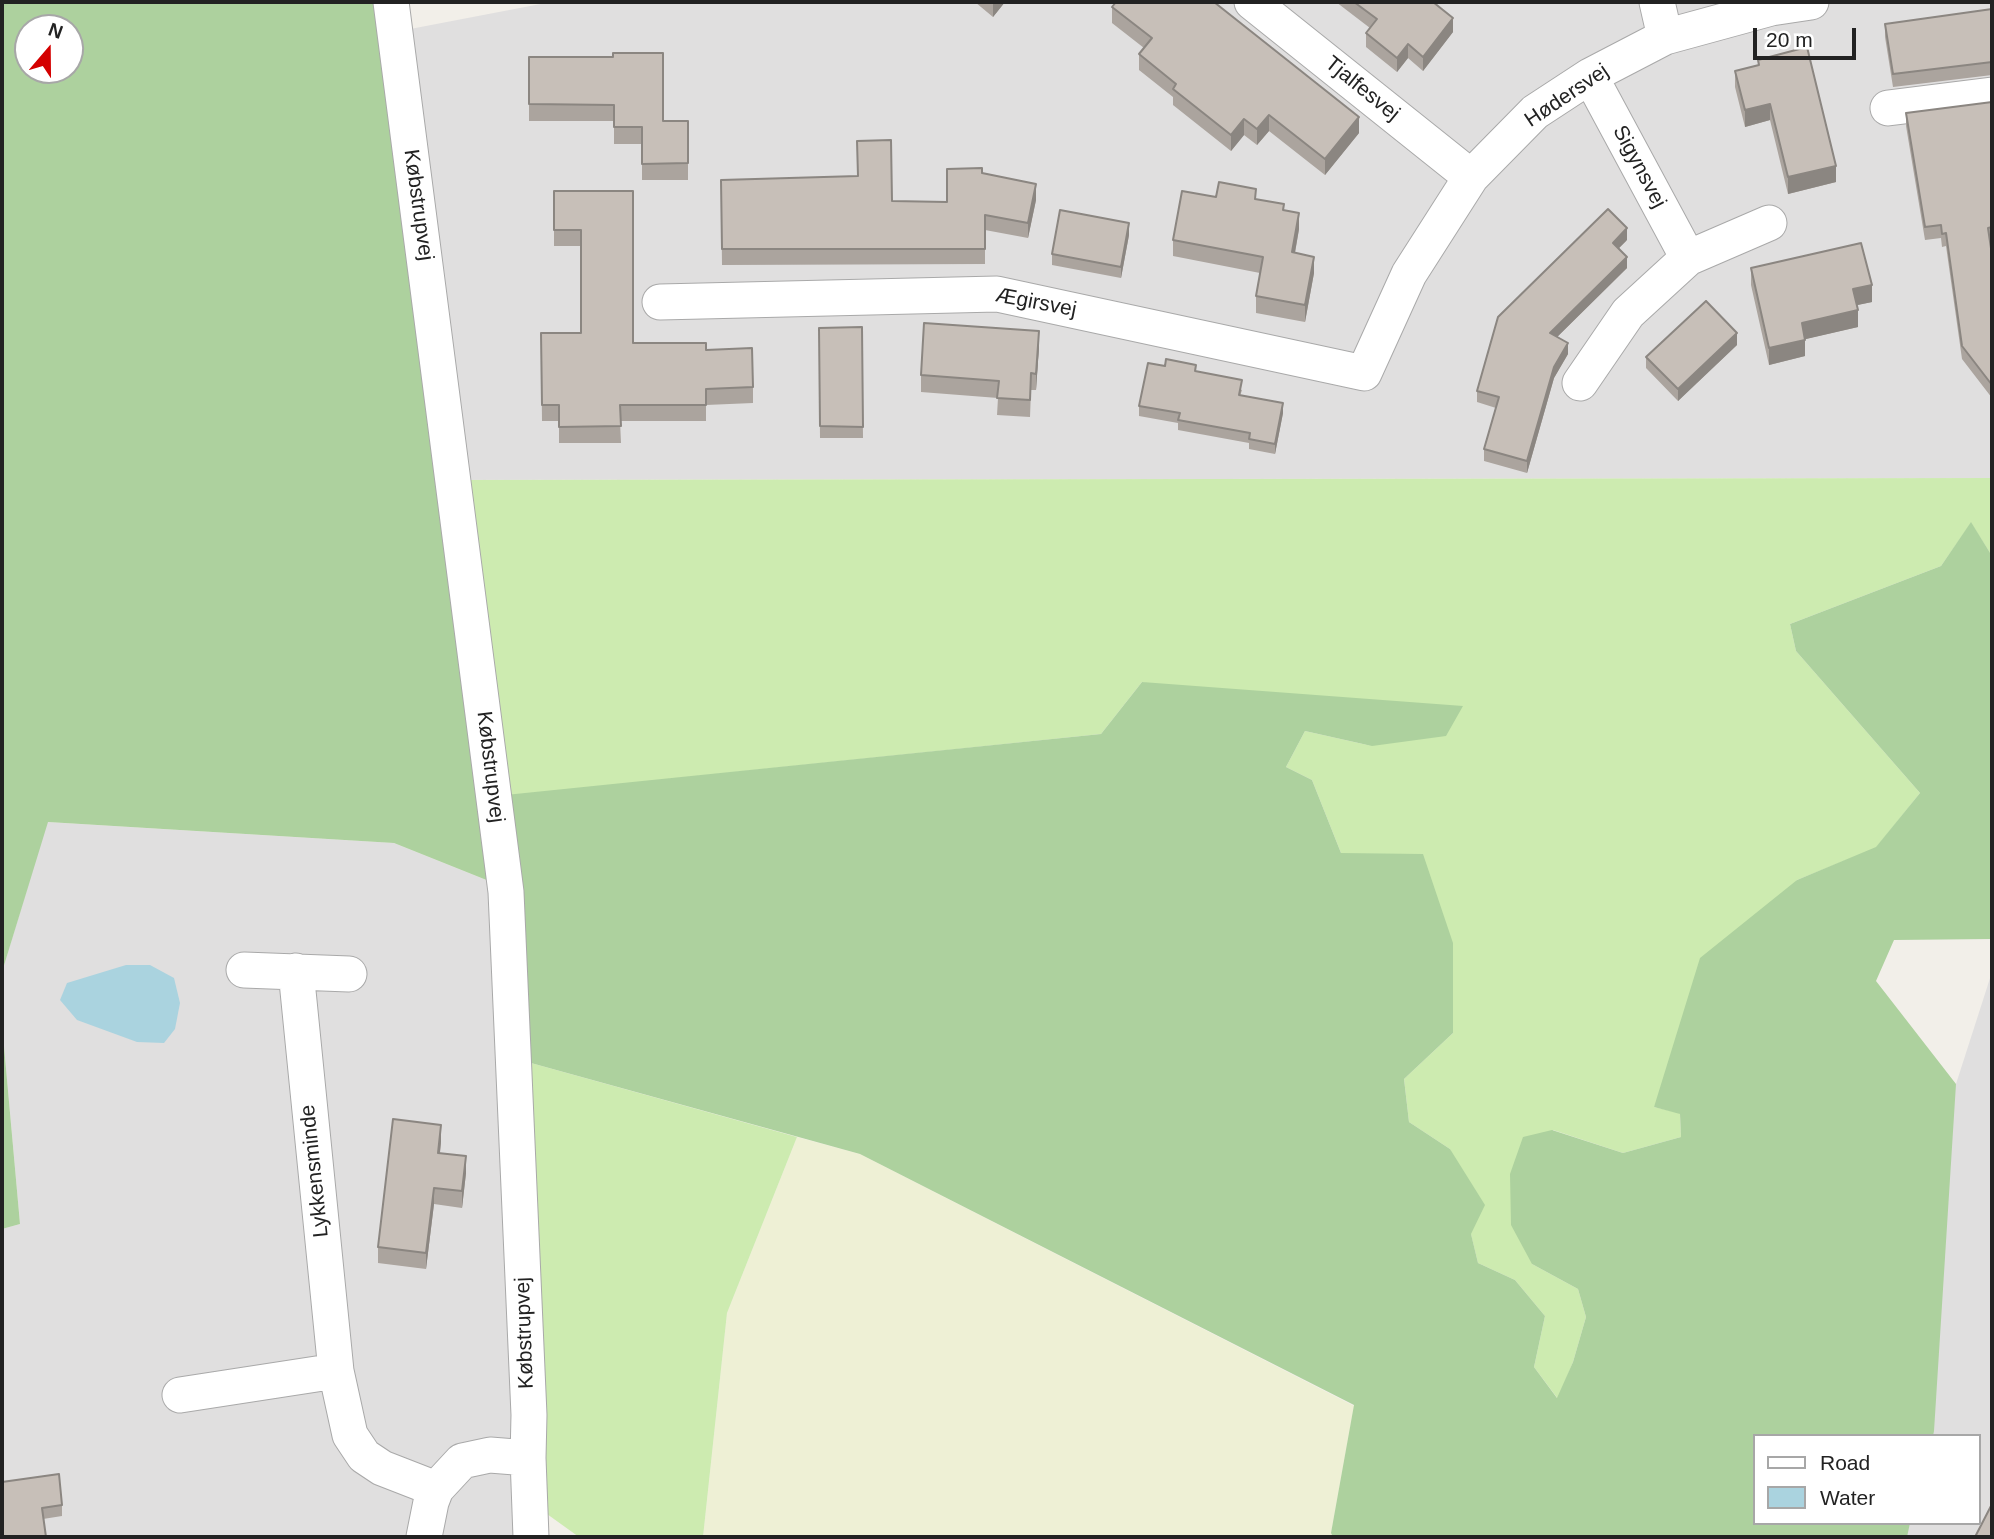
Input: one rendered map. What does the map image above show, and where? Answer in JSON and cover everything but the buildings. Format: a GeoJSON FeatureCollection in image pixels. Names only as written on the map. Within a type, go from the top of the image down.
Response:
{"type":"FeatureCollection","features":[{"type":"Feature","properties":{"kind":"street","name":"Købstrupvej"},"geometry":{"type":"LineString","coordinates":[[391,2],[506,891],[528,1401],[527,1458],[531,1537]]}},
{"type":"Feature","properties":{"kind":"street","name":"Tjalfesvej"},"geometry":{"type":"LineString","coordinates":[[1252,2],[1471,177]]}},
{"type":"Feature","properties":{"kind":"street"},"geometry":{"type":"LineString","coordinates":[[1657,2],[1665,37]]}},
{"type":"Feature","properties":{"kind":"street","name":"Hødersvej"},"geometry":{"type":"LineString","coordinates":[[1364,373],[1409,274],[1471,177],[1535,112],[1590,76],[1665,37],[1770,8],[1811,2]]}},
{"type":"Feature","properties":{"kind":"street","name":"Sigynsvej"},"geometry":{"type":"LineString","coordinates":[[1590,76],[1688,258]]}},
{"type":"Feature","properties":{"kind":"street"},"geometry":{"type":"LineString","coordinates":[[1888,108],[1992,94]]}},
{"type":"Feature","properties":{"kind":"street"},"geometry":{"type":"LineString","coordinates":[[1580,383],[1628,313],[1688,258],[1769,223]]}},
{"type":"Feature","properties":{"kind":"street","name":"Ægirsvej"},"geometry":{"type":"LineString","coordinates":[[660,302],[997,293],[1364,373]]}},
{"type":"Feature","properties":{"kind":"street"},"geometry":{"type":"LineString","coordinates":[[244,970],[349,974]]}},
{"type":"Feature","properties":{"kind":"street","name":"Lykkensminde"},"geometry":{"type":"LineString","coordinates":[[296,971],[335,1371],[350,1435],[364,1456],[382,1468],[436,1489]]}},
{"type":"Feature","properties":{"kind":"street"},"geometry":{"type":"LineString","coordinates":[[180,1395],[335,1371]]}},
{"type":"Feature","properties":{"kind":"street"},"geometry":{"type":"LineString","coordinates":[[424,1537],[436,1489],[462,1461],[490,1455],[527,1458]]}},
{"type":"Feature","properties":{"kind":"shaded area"},"geometry":{"type":"Polygon","coordinates":[[[551,2],[1992,2],[1992,478],[437,480],[379,35],[551,2]]]}},
{"type":"Feature","properties":{"kind":"shaded area"},"geometry":{"type":"Polygon","coordinates":[[[47,822],[394,843],[499,885],[532,1537],[2,1537],[2,1229],[20,1224],[2,1024],[2,972],[47,822]]]}},
{"type":"Feature","properties":{"kind":"shaded area"},"geometry":{"type":"Polygon","coordinates":[[[1992,972],[1992,1537],[1779,1537],[1783,1525],[1980,1525],[1980,1434],[1819,1434],[1956,1084],[1992,972]]]}},
{"type":"Feature","properties":{"kind":"green space"},"geometry":{"type":"Polygon","coordinates":[[[2,2],[375,2],[486,797],[1101,734],[1142,682],[1463,706],[1446,736],[1372,746],[1305,731],[1286,767],[1312,780],[1341,853],[1423,854],[1453,943],[1453,1033],[1404,1079],[1409,1122],[1450,1149],[1485,1205],[1471,1234],[1478,1263],[1515,1280],[1545,1316],[1534,1367],[1557,1398],[1573,1362],[1586,1317],[1578,1289],[1532,1264],[1511,1225],[1510,1174],[1523,1137],[1552,1130],[1623,1153],[1681,1137],[1680,1114],[1654,1107],[1700,958],[1797,880],[1876,847],[1920,793],[1796,651],[1790,624],[1941,566],[1971,522],[1992,556],[1992,939],[1894,940],[1876,981],[1956,1084],[1933,1434],[1752,1434],[1752,1525],[1910,1525],[1907,1537],[1333,1537],[1331,1533],[1354,1405],[860,1154],[531,1063],[499,885],[394,843],[48,822],[2,972],[2,2]]]}},
{"type":"Feature","properties":{"kind":"green space"},"geometry":{"type":"Polygon","coordinates":[[[1992,478],[1992,556],[1971,523],[1941,566],[1790,624],[1796,651],[1920,793],[1876,848],[1797,880],[1654,1107],[1680,1113],[1681,1137],[1623,1153],[1553,1130],[1532,1264],[1578,1289],[1586,1317],[1573,1362],[1558,1399],[1534,1367],[1545,1316],[1515,1280],[1478,1263],[1450,1149],[1409,1122],[1404,1079],[1453,1033],[1341,853],[1312,780],[1286,767],[1305,731],[1372,746],[1142,682],[1101,734],[486,798],[437,480],[1992,478]]]}},
{"type":"Feature","properties":{"kind":"green space"},"geometry":{"type":"Polygon","coordinates":[[[2,1024],[20,1224],[2,1229],[2,1024]]]}},
{"type":"Feature","properties":{"kind":"green space"},"geometry":{"type":"Polygon","coordinates":[[[531,1063],[797,1137],[727,1313],[703,1537],[579,1537],[547,1514],[531,1063]]]}},
{"type":"Feature","properties":{"kind":"green space"},"geometry":{"type":"Polygon","coordinates":[[[797,1137],[860,1154],[1354,1406],[1331,1533],[1333,1537],[703,1537],[727,1313],[797,1137]]]}},
{"type":"Feature","properties":{"kind":"water"},"geometry":{"type":"Polygon","coordinates":[[[126,965],[150,965],[174,978],[180,1003],[175,1029],[164,1043],[137,1042],[77,1020],[60,1000],[67,983],[126,965]]]}}]}
